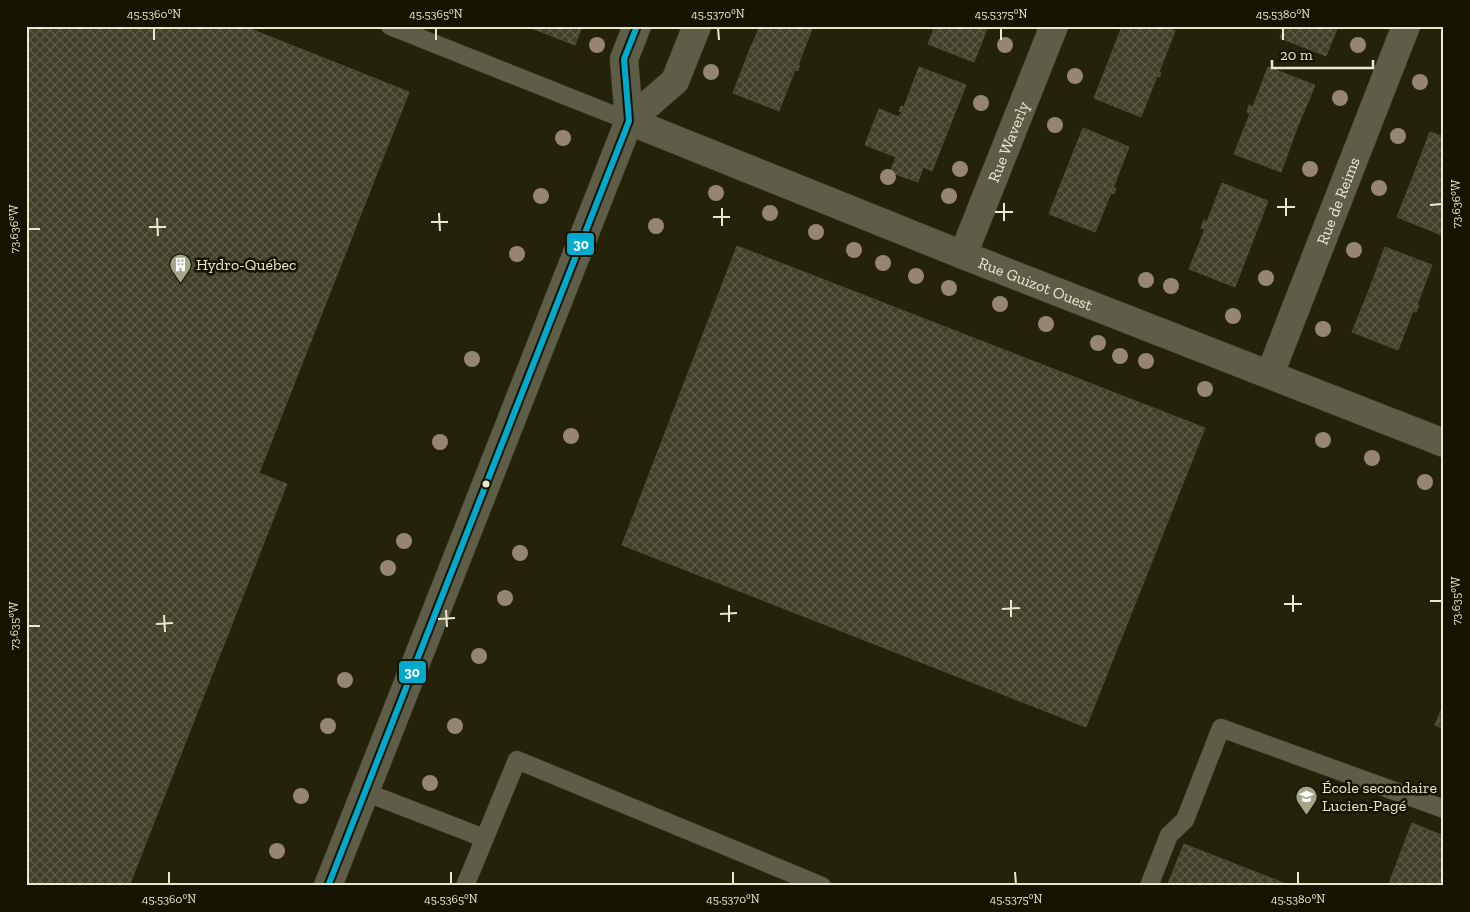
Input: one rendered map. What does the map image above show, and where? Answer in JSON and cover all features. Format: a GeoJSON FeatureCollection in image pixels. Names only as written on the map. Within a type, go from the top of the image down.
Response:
{"type":"FeatureCollection","features":[{"type":"Feature","properties":{"kind":"street"},"geometry":{"type":"LineString","coordinates":[[328,886],[629,121],[624,59],[637,26]]}},
{"type":"Feature","properties":{"kind":"street"},"geometry":{"type":"LineString","coordinates":[[629,121],[675,81],[697,26]]}},
{"type":"Feature","properties":{"kind":"street","name":"Rue Waverly"},"geometry":{"type":"LineString","coordinates":[[963,255],[1054,26]]}},
{"type":"Feature","properties":{"kind":"street","name":"Rue de Reims"},"geometry":{"type":"LineString","coordinates":[[1270,374],[1406,26]]}},
{"type":"Feature","properties":{"kind":"street","name":"Rue Guizot Ouest"},"geometry":{"type":"LineString","coordinates":[[629,121],[963,255],[1444,443]]}},
{"type":"Feature","properties":{"kind":"lane"},"geometry":{"type":"LineString","coordinates":[[390,26],[629,121]]}},
{"type":"Feature","properties":{"kind":"lane"},"geometry":{"type":"LineString","coordinates":[[1149,886],[1169,835],[1185,820],[1221,728],[1444,809]]}},
{"type":"Feature","properties":{"kind":"lane"},"geometry":{"type":"LineString","coordinates":[[465,886],[517,760],[822,886]]}},
{"type":"Feature","properties":{"kind":"lane"},"geometry":{"type":"LineString","coordinates":[[366,792],[484,838]]}},
{"type":"Feature","properties":{"kind":"building","name":"Hydro-Québec"},"geometry":{"type":"Polygon","coordinates":[[[26,26],[243,26],[409,92],[259,473],[287,484],[129,886],[26,886],[26,26]]]}},
{"type":"Feature","properties":{"kind":"building"},"geometry":{"type":"Polygon","coordinates":[[[526,26],[582,26],[575,45],[526,26]]]}},
{"type":"Feature","properties":{"kind":"building"},"geometry":{"type":"Polygon","coordinates":[[[760,26],[813,26],[798,69],[750,49],[760,26]]]}},
{"type":"Feature","properties":{"kind":"building"},"geometry":{"type":"Polygon","coordinates":[[[935,26],[988,26],[974,62],[928,44],[935,26]]]}},
{"type":"Feature","properties":{"kind":"building"},"geometry":{"type":"Polygon","coordinates":[[[1122,26],[1163,26],[1175,31],[1159,72],[1161,73],[1160,75],[1111,55],[1122,26]]]}},
{"type":"Feature","properties":{"kind":"building"},"geometry":{"type":"Polygon","coordinates":[[[1272,26],[1338,26],[1326,56],[1280,38],[1283,30],[1272,26]]]}},
{"type":"Feature","properties":{"kind":"building"},"geometry":{"type":"Polygon","coordinates":[[[750,49],[798,69],[798,71],[795,70],[779,111],[733,93],[750,49]]]}},
{"type":"Feature","properties":{"kind":"building"},"geometry":{"type":"Polygon","coordinates":[[[1111,55],[1160,75],[1160,77],[1157,76],[1141,117],[1094,98],[1111,55]]]}},
{"type":"Feature","properties":{"kind":"building"},"geometry":{"type":"Polygon","coordinates":[[[919,67],[966,85],[949,128],[900,109],[901,106],[904,107],[919,67]]]}},
{"type":"Feature","properties":{"kind":"building"},"geometry":{"type":"Polygon","coordinates":[[[1268,67],[1315,85],[1297,128],[1248,109],[1249,105],[1253,107],[1268,67]]]}},
{"type":"Feature","properties":{"kind":"building"},"geometry":{"type":"Polygon","coordinates":[[[879,109],[899,117],[902,112],[899,111],[900,109],[949,128],[932,171],[923,167],[918,182],[890,172],[896,157],[865,145],[879,109]]]}},
{"type":"Feature","properties":{"kind":"building"},"geometry":{"type":"Polygon","coordinates":[[[1248,109],[1297,128],[1281,172],[1234,154],[1250,114],[1247,112],[1248,109]]]}},
{"type":"Feature","properties":{"kind":"building"},"geometry":{"type":"Polygon","coordinates":[[[1083,128],[1129,147],[1113,188],[1116,188],[1115,191],[1066,171],[1083,128]]]}},
{"type":"Feature","properties":{"kind":"building"},"geometry":{"type":"Polygon","coordinates":[[[1430,132],[1444,137],[1444,186],[1414,174],[1430,132]]]}},
{"type":"Feature","properties":{"kind":"building"},"geometry":{"type":"Polygon","coordinates":[[[1066,171],[1115,191],[1114,194],[1111,193],[1095,232],[1049,214],[1066,171]]]}},
{"type":"Feature","properties":{"kind":"building"},"geometry":{"type":"Polygon","coordinates":[[[1414,174],[1444,186],[1444,236],[1397,217],[1414,174]]]}},
{"type":"Feature","properties":{"kind":"building"},"geometry":{"type":"Polygon","coordinates":[[[1222,183],[1268,201],[1252,243],[1202,225],[1204,220],[1207,222],[1222,183]]]}},
{"type":"Feature","properties":{"kind":"building"},"geometry":{"type":"Polygon","coordinates":[[[1202,225],[1252,243],[1235,287],[1189,269],[1205,229],[1201,228],[1202,225]]]}},
{"type":"Feature","properties":{"kind":"building"},"geometry":{"type":"Polygon","coordinates":[[[737,246],[1205,428],[1086,727],[622,545],[737,246]]]}},
{"type":"Feature","properties":{"kind":"building"},"geometry":{"type":"Polygon","coordinates":[[[1385,247],[1432,265],[1417,305],[1419,306],[1417,310],[1369,290],[1385,247]]]}},
{"type":"Feature","properties":{"kind":"building"},"geometry":{"type":"Polygon","coordinates":[[[1369,290],[1417,310],[1416,312],[1413,311],[1398,350],[1352,332],[1369,290]]]}},
{"type":"Feature","properties":{"kind":"building"},"geometry":{"type":"Polygon","coordinates":[[[1444,704],[1444,729],[1435,725],[1444,704]]]}},
{"type":"Feature","properties":{"kind":"building"},"geometry":{"type":"Polygon","coordinates":[[[1412,823],[1444,836],[1444,886],[1388,886],[1412,823]]]}},
{"type":"Feature","properties":{"kind":"building"},"geometry":{"type":"Polygon","coordinates":[[[1184,844],[1291,886],[1167,886],[1184,844]]]}},
{"type":"Feature","properties":{"kind":"transit line","name":"30"},"geometry":{"type":"LineString","coordinates":[[328,886],[629,121],[624,59],[637,26]]}},
{"type":"Feature","properties":{"kind":"place","name":"Hydro-Québec"},"geometry":{"type":"Point","coordinates":[180,283]}},
{"type":"Feature","properties":{"kind":"place","name":"École secondaire Lucien-Pagé"},"geometry":{"type":"Point","coordinates":[1306,815]}}]}
